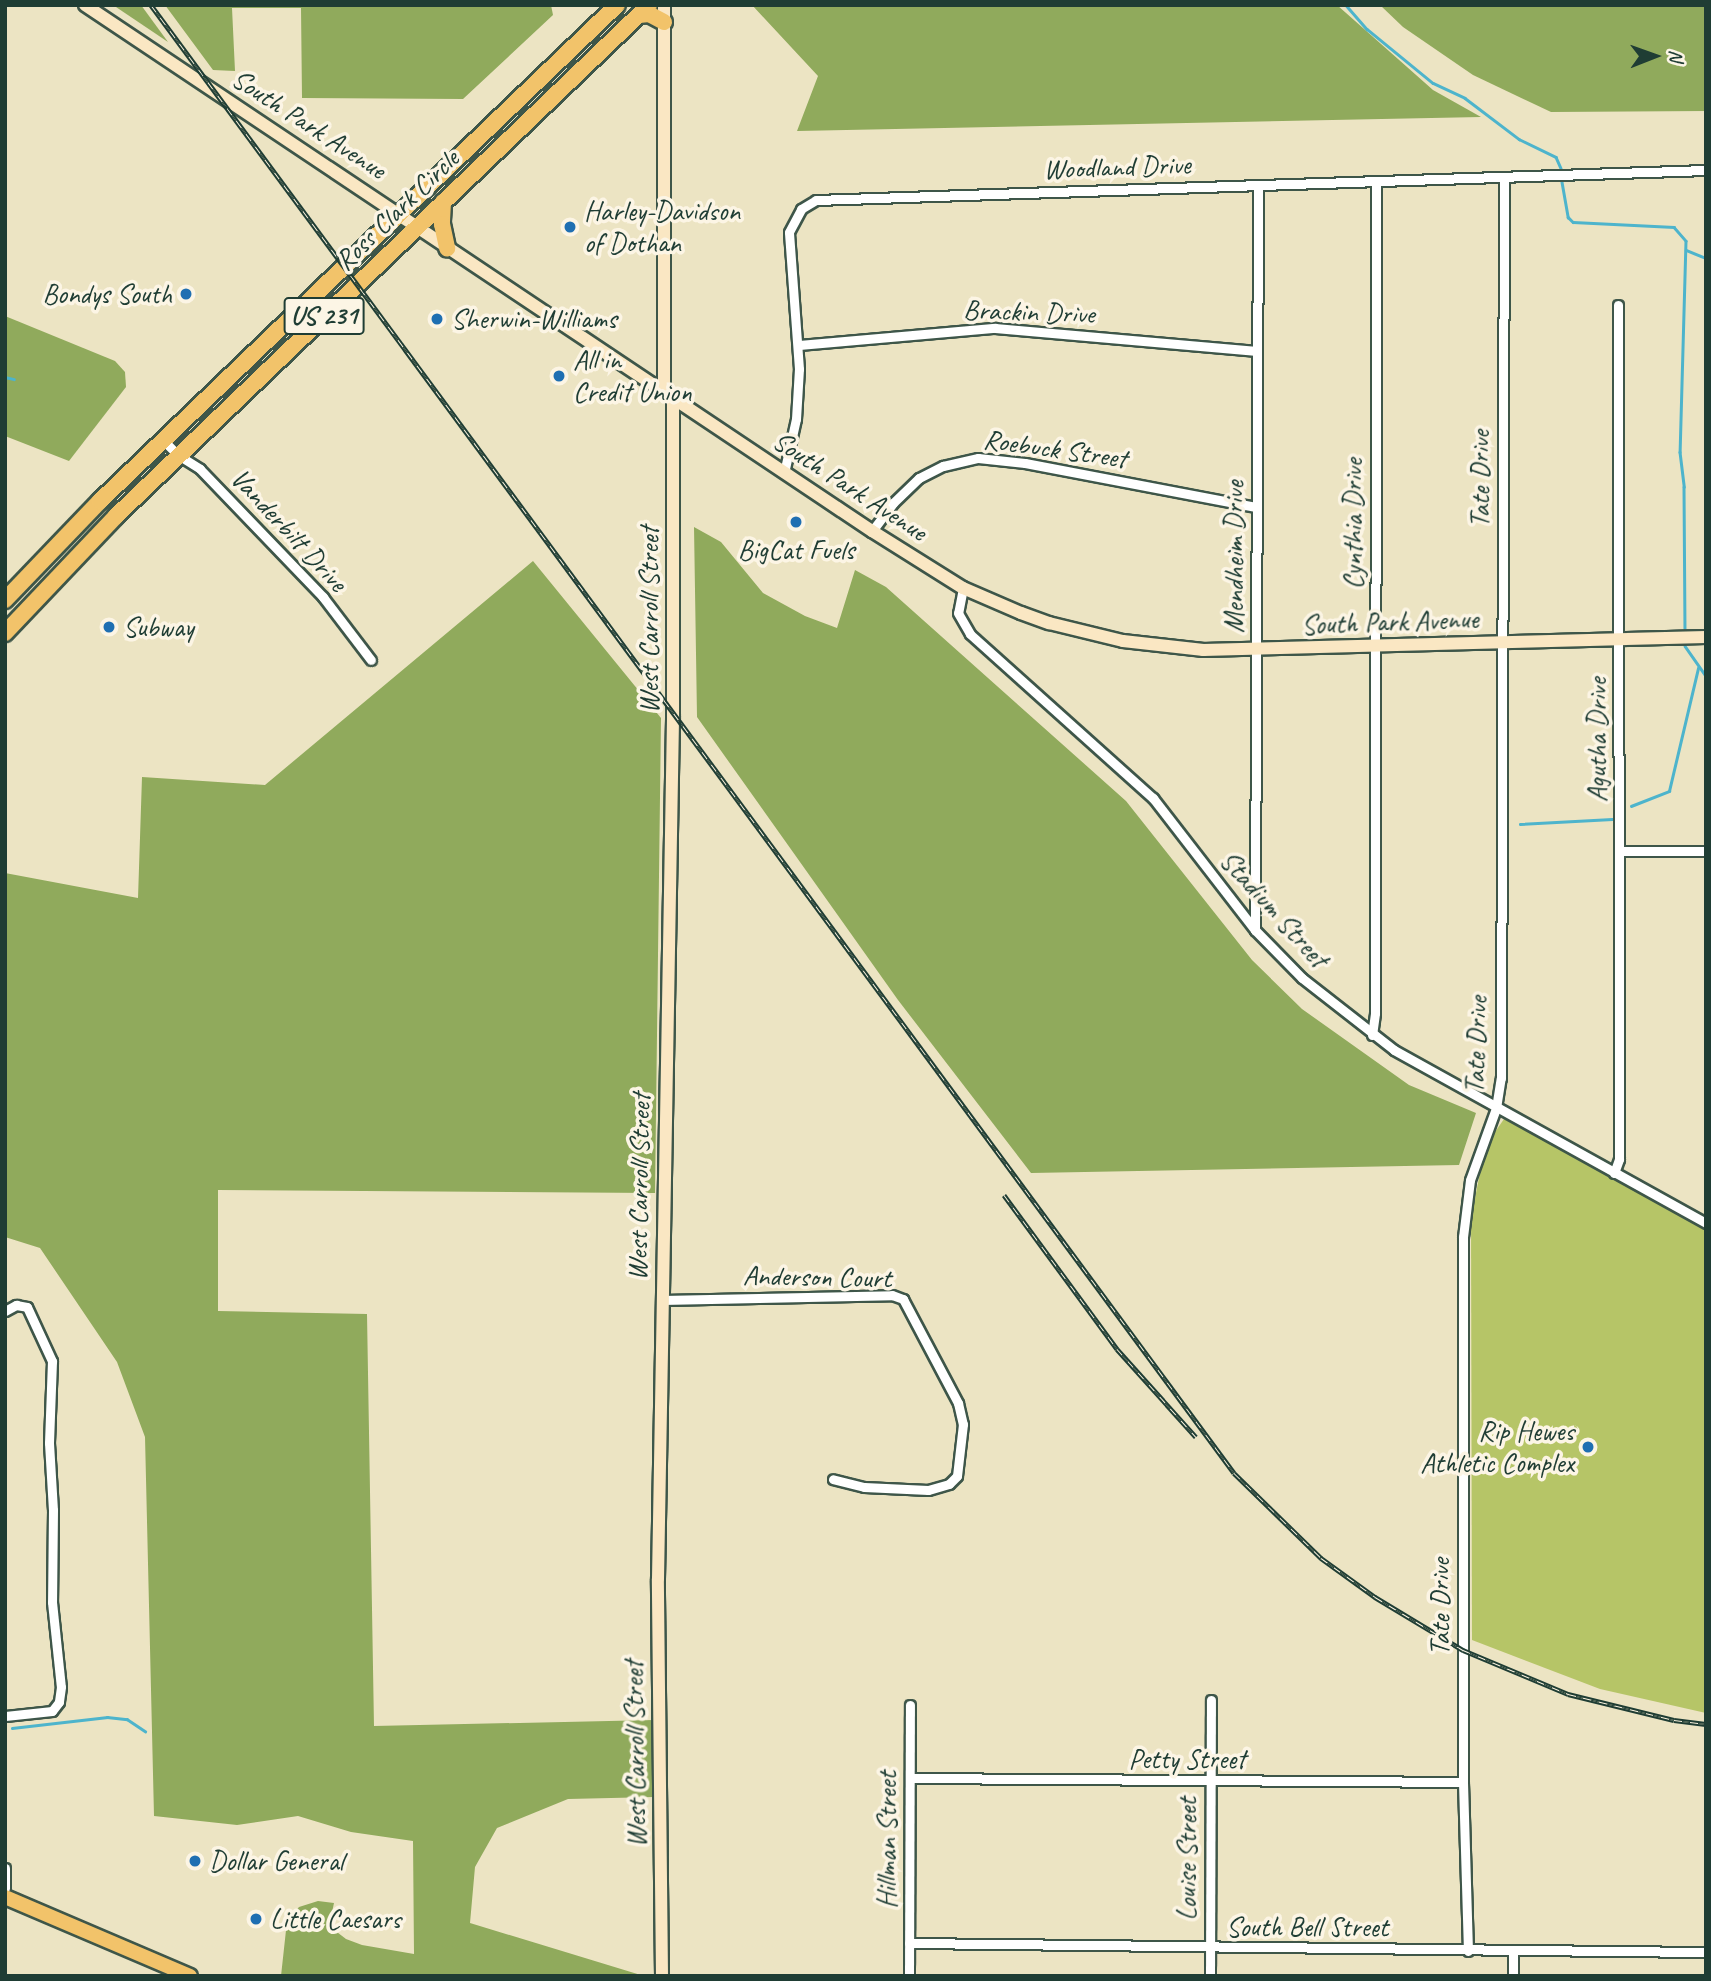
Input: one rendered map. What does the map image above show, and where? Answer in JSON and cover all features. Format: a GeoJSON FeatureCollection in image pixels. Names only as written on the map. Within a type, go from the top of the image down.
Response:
{"type":"FeatureCollection","features":[{"type":"Feature","properties":{"kind":"highway","name":"Ross Clark Circle"},"geometry":{"type":"LineString","coordinates":[[5,600],[55,546],[163,440],[617,5]]}},
{"type":"Feature","properties":{"kind":"highway","name":"Ross Clark Circle"},"geometry":{"type":"LineString","coordinates":[[5,633],[71,561],[178,455],[644,10]]}},
{"type":"Feature","properties":{"kind":"highway"},"geometry":{"type":"LineString","coordinates":[[644,10],[649,14],[664,14]]}},
{"type":"Feature","properties":{"kind":"highway"},"geometry":{"type":"LineString","coordinates":[[573,47],[589,63]]}},
{"type":"Feature","properties":{"kind":"highway"},"geometry":{"type":"LineString","coordinates":[[476,141],[491,156]]}},
{"type":"Feature","properties":{"kind":"highway"},"geometry":{"type":"LineString","coordinates":[[443,202],[442,224],[447,247]]}},
{"type":"Feature","properties":{"kind":"highway"},"geometry":{"type":"LineString","coordinates":[[55,546],[71,561]]}},
{"type":"Feature","properties":{"kind":"main road"},"geometry":{"type":"LineString","coordinates":[[5,1897],[190,1976]]}},
{"type":"Feature","properties":{"kind":"street","name":"South Park Avenue"},"geometry":{"type":"LineString","coordinates":[[85,5],[872,531],[963,588],[1049,623],[1110,639],[1182,649],[1256,650],[1706,637]]}},
{"type":"Feature","properties":{"kind":"street","name":"West Carroll Street"},"geometry":{"type":"LineString","coordinates":[[662,1976],[658,1579],[673,702],[664,14]]}},
{"type":"Feature","properties":{"kind":"street","name":"Woodland Drive"},"geometry":{"type":"LineString","coordinates":[[784,473],[796,419],[799,345],[789,232],[801,209],[816,200],[1706,170]]}},
{"type":"Feature","properties":{"kind":"street","name":"Tate Drive"},"geometry":{"type":"LineString","coordinates":[[1468,1951],[1463,1782],[1463,1227],[1473,1168],[1496,1108],[1501,1078],[1504,177]]}},
{"type":"Feature","properties":{"kind":"street","name":"Cynthia Drive"},"geometry":{"type":"LineString","coordinates":[[1372,1035],[1375,1013],[1376,181]]}},
{"type":"Feature","properties":{"kind":"street","name":"Mendheim Drive"},"geometry":{"type":"LineString","coordinates":[[1255,930],[1258,185]]}},
{"type":"Feature","properties":{"kind":"street","name":"Agutha Drive"},"geometry":{"type":"LineString","coordinates":[[1614,1174],[1619,1159],[1618,305]]}},
{"type":"Feature","properties":{"kind":"street","name":"Brackin Drive"},"geometry":{"type":"LineString","coordinates":[[799,345],[995,328],[1257,351]]}},
{"type":"Feature","properties":{"kind":"street","name":"Vanderbilt Drive"},"geometry":{"type":"LineString","coordinates":[[163,440],[178,455],[200,469],[317,591],[371,660]]}},
{"type":"Feature","properties":{"kind":"street","name":"Roebuck Street"},"geometry":{"type":"LineString","coordinates":[[872,531],[892,503],[919,478],[943,466],[978,458],[1007,460],[1256,507]]}},
{"type":"Feature","properties":{"kind":"street","name":"Stadium Street"},"geometry":{"type":"LineString","coordinates":[[963,588],[958,613],[970,634],[1153,798],[1255,930],[1302,978],[1372,1035],[1496,1108],[1706,1223]]}},
{"type":"Feature","properties":{"kind":"street"},"geometry":{"type":"LineString","coordinates":[[1620,851],[1706,851]]}},
{"type":"Feature","properties":{"kind":"street","name":"Anderson Court"},"geometry":{"type":"LineString","coordinates":[[662,1300],[892,1295],[903,1299],[958,1403],[963,1423],[957,1476],[949,1484],[928,1490],[864,1487],[833,1479]]}},
{"type":"Feature","properties":{"kind":"street"},"geometry":{"type":"LineString","coordinates":[[5,1311],[16,1306],[27,1307],[52,1361],[49,1443],[53,1510],[52,1602],[61,1687],[59,1702],[52,1711],[5,1716]]}},
{"type":"Feature","properties":{"kind":"street","name":"Louise Street"},"geometry":{"type":"LineString","coordinates":[[1210,1976],[1211,1700]]}},
{"type":"Feature","properties":{"kind":"street","name":"Hillman Street"},"geometry":{"type":"LineString","coordinates":[[909,1976],[910,1705]]}},
{"type":"Feature","properties":{"kind":"street","name":"Petty Street"},"geometry":{"type":"LineString","coordinates":[[910,1778],[1463,1782]]}},
{"type":"Feature","properties":{"kind":"street"},"geometry":{"type":"LineString","coordinates":[[5,1868],[5,1888]]}},
{"type":"Feature","properties":{"kind":"street","name":"South Bell Street"},"geometry":{"type":"LineString","coordinates":[[909,1943],[1210,1949],[1706,1952]]}},
{"type":"Feature","properties":{"kind":"street"},"geometry":{"type":"LineString","coordinates":[[1513,1951],[1513,1976]]}},
{"type":"Feature","properties":{"kind":"green space"},"geometry":{"type":"Polygon","coordinates":[[[113,5],[141,5],[168,42],[113,5]]]}},
{"type":"Feature","properties":{"kind":"green space"},"geometry":{"type":"Polygon","coordinates":[[[165,5],[551,5],[553,15],[463,99],[302,98],[301,8],[232,8],[235,71],[213,70],[165,5]]]}},
{"type":"Feature","properties":{"kind":"green space"},"geometry":{"type":"Polygon","coordinates":[[[752,5],[1337,5],[1433,90],[1481,117],[797,131],[818,76],[752,5]]]}},
{"type":"Feature","properties":{"kind":"green space"},"geometry":{"type":"Polygon","coordinates":[[[1380,5],[1706,5],[1706,111],[1551,112],[1473,75],[1403,27],[1380,5]]]}},
{"type":"Feature","properties":{"kind":"green space"},"geometry":{"type":"Polygon","coordinates":[[[5,316],[115,361],[125,372],[126,387],[69,461],[5,436],[5,316]]]}},
{"type":"Feature","properties":{"kind":"green space"},"geometry":{"type":"Polygon","coordinates":[[[694,527],[721,542],[763,593],[805,616],[837,628],[855,570],[886,587],[1126,801],[1252,960],[1302,1009],[1409,1085],[1476,1113],[1459,1165],[1031,1173],[898,1000],[697,717],[694,527]]]}},
{"type":"Feature","properties":{"kind":"green space"},"geometry":{"type":"Polygon","coordinates":[[[533,561],[661,718],[655,1193],[218,1190],[218,1311],[367,1314],[374,1726],[654,1720],[654,1797],[568,1799],[497,1828],[475,1867],[470,1923],[644,1976],[281,1976],[287,1921],[299,1907],[318,1901],[334,1903],[331,1917],[333,1929],[346,1939],[362,1945],[414,1954],[413,1841],[351,1832],[298,1816],[237,1825],[154,1816],[145,1437],[117,1362],[40,1248],[5,1237],[5,873],[138,898],[142,777],[265,785],[533,561]]]}},
{"type":"Feature","properties":{"kind":"green space","name":"Rip Hewes Athletic Complex"},"geometry":{"type":"Polygon","coordinates":[[[1504,1119],[1706,1227],[1706,1713],[1600,1689],[1472,1640],[1471,1218],[1482,1163],[1495,1132],[1504,1119]]]}},
{"type":"Feature","properties":{"kind":"waterway"},"geometry":{"type":"LineString","coordinates":[[1346,5],[1367,29],[1433,83],[1465,98],[1519,139],[1556,157],[1561,168]]}},
{"type":"Feature","properties":{"kind":"waterway"},"geometry":{"type":"LineString","coordinates":[[1562,182],[1568,217],[1573,222],[1674,227],[1686,241],[1680,452],[1684,487],[1685,628]]}},
{"type":"Feature","properties":{"kind":"waterway"},"geometry":{"type":"LineString","coordinates":[[1686,250],[1706,258]]}},
{"type":"Feature","properties":{"kind":"waterway"},"geometry":{"type":"LineString","coordinates":[[5,377],[14,379]]}},
{"type":"Feature","properties":{"kind":"waterway"},"geometry":{"type":"LineString","coordinates":[[1685,646],[1706,676]]}},
{"type":"Feature","properties":{"kind":"waterway"},"geometry":{"type":"LineString","coordinates":[[1631,806],[1669,791],[1698,668]]}},
{"type":"Feature","properties":{"kind":"waterway"},"geometry":{"type":"LineString","coordinates":[[1520,824],[1612,819]]}},
{"type":"Feature","properties":{"kind":"waterway"},"geometry":{"type":"LineString","coordinates":[[12,1728],[107,1717],[127,1719],[145,1731]]}},
{"type":"Feature","properties":{"kind":"railway"},"geometry":{"type":"LineString","coordinates":[[151,5],[1234,1473],[1321,1558],[1375,1597],[1463,1650],[1568,1694],[1674,1720],[1706,1724]]}},
{"type":"Feature","properties":{"kind":"railway"},"geometry":{"type":"LineString","coordinates":[[1004,1195],[1117,1349],[1196,1437]]}},
{"type":"Feature","properties":{"kind":"place","name":"Harley-Davidson of Dothan"},"geometry":{"type":"Point","coordinates":[570,227]}},
{"type":"Feature","properties":{"kind":"place","name":"Bondys South"},"geometry":{"type":"Point","coordinates":[186,294]}},
{"type":"Feature","properties":{"kind":"place","name":"Sherwin-Williams"},"geometry":{"type":"Point","coordinates":[437,319]}},
{"type":"Feature","properties":{"kind":"place","name":"All in Credit Union"},"geometry":{"type":"Point","coordinates":[559,376]}},
{"type":"Feature","properties":{"kind":"place","name":"BigCat Fuels"},"geometry":{"type":"Point","coordinates":[796,522]}},
{"type":"Feature","properties":{"kind":"place","name":"Subway"},"geometry":{"type":"Point","coordinates":[109,627]}},
{"type":"Feature","properties":{"kind":"place","name":"Rip Hewes Athletic Complex"},"geometry":{"type":"Point","coordinates":[1588,1447]}},
{"type":"Feature","properties":{"kind":"place","name":"Dollar General"},"geometry":{"type":"Point","coordinates":[195,1861]}},
{"type":"Feature","properties":{"kind":"place","name":"Little Caesars"},"geometry":{"type":"Point","coordinates":[256,1919]}}]}
